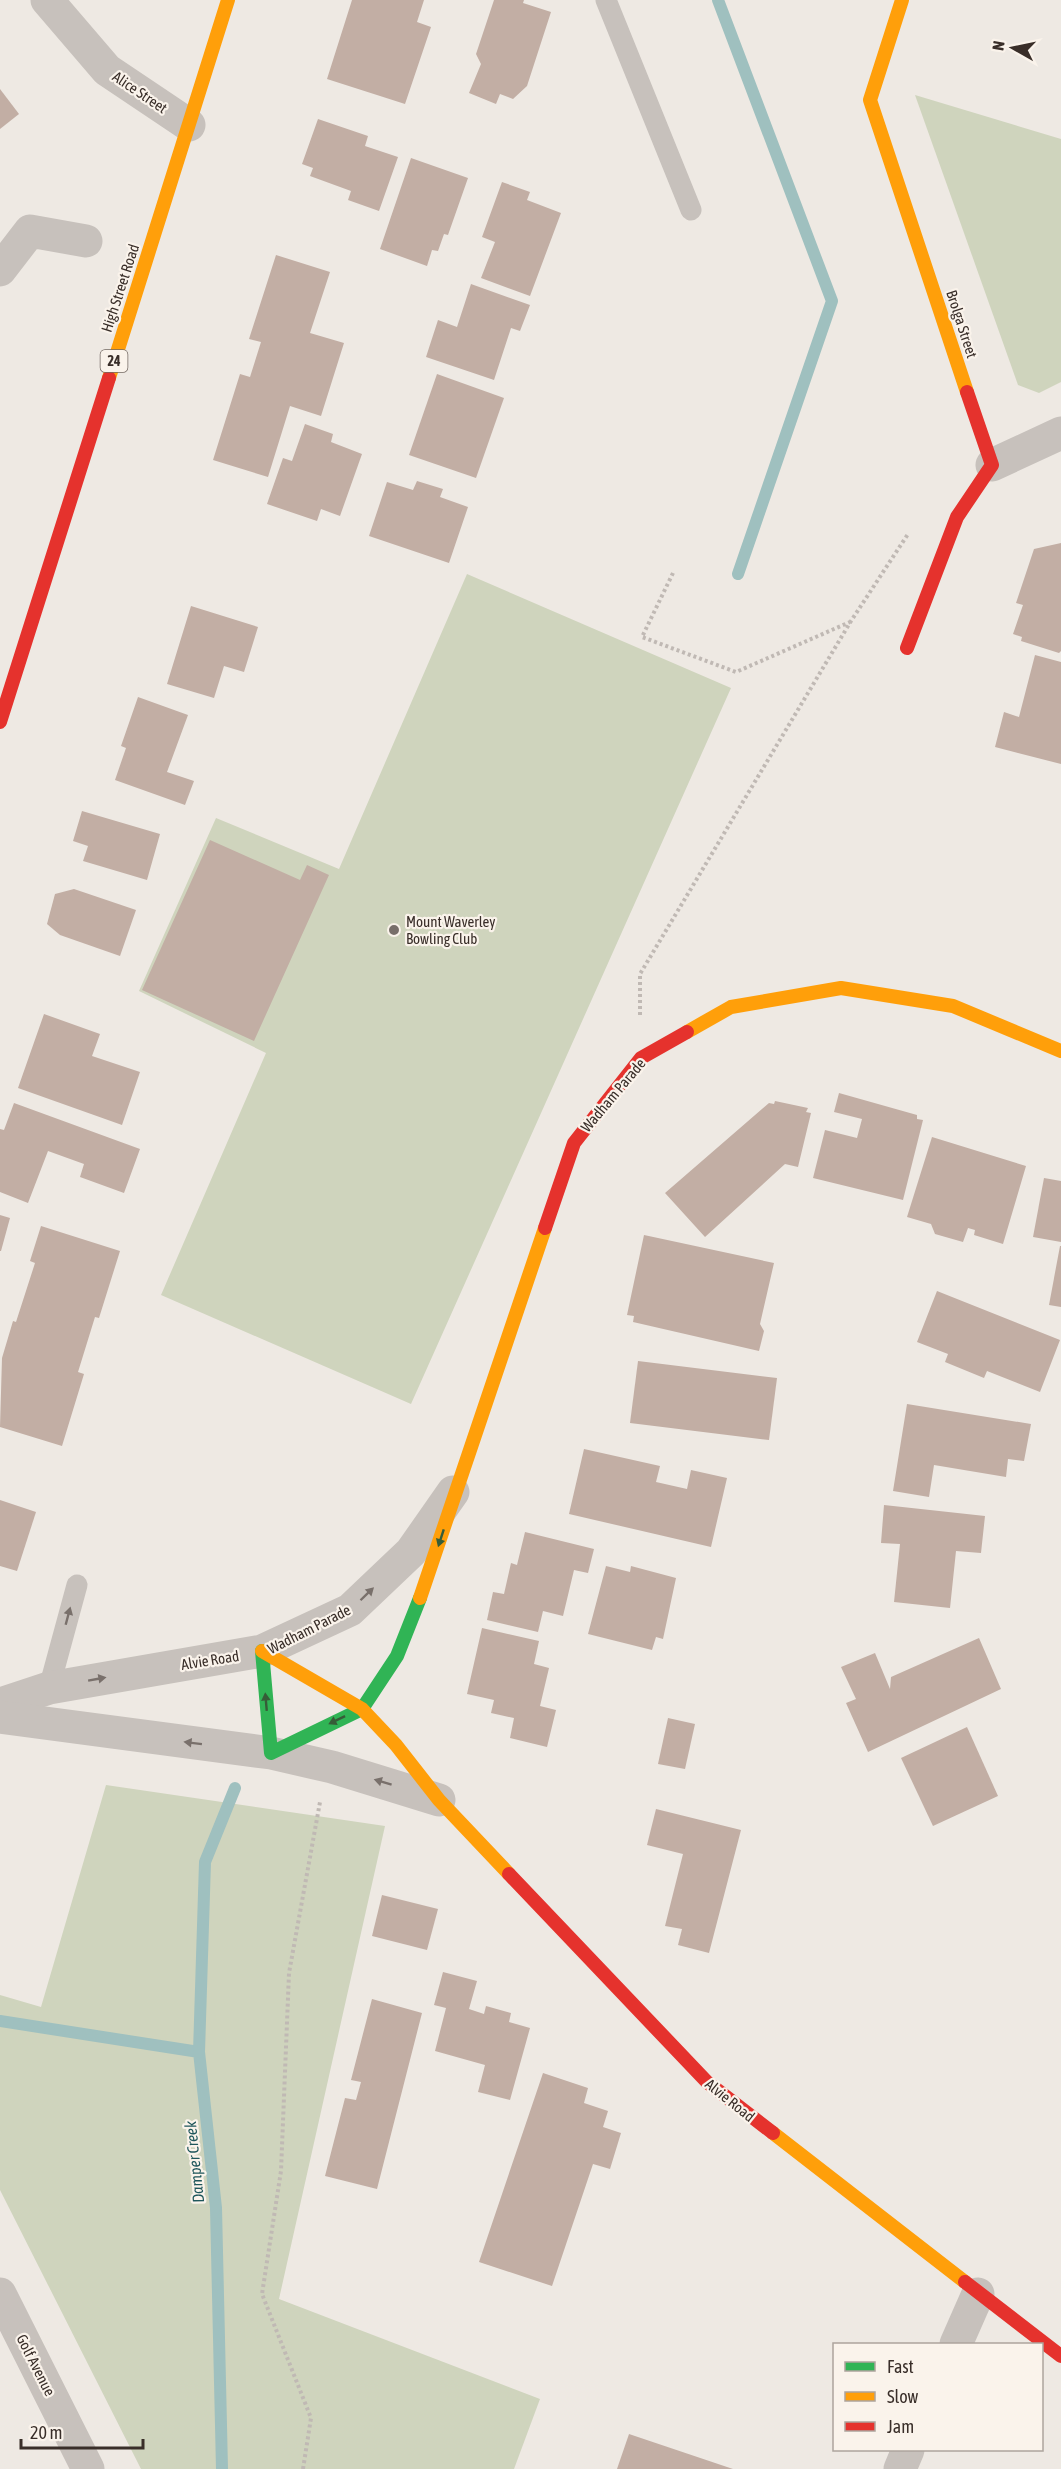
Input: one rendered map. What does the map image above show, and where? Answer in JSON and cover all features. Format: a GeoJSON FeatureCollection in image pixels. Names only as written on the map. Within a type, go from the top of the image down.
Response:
{"type":"FeatureCollection","features":[{"type":"Feature","properties":{"kind":"street","name":"Alice Street"},"geometry":{"type":"LineString","coordinates":[[47,0],[107,70],[189,125]]}},
{"type":"Feature","properties":{"kind":"street","name":"High Street Road"},"geometry":{"type":"LineString","coordinates":[[0,723],[228,0]]}},
{"type":"Feature","properties":{"kind":"street","name":"Brolga Street"},"geometry":{"type":"LineString","coordinates":[[902,0],[870,100],[992,465]]}},
{"type":"Feature","properties":{"kind":"street"},"geometry":{"type":"LineString","coordinates":[[0,270],[30,231],[87,241]]}},
{"type":"Feature","properties":{"kind":"street"},"geometry":{"type":"LineString","coordinates":[[907,648],[957,517],[992,465],[1061,433]]}},
{"type":"Feature","properties":{"kind":"street","name":"Wadham Parade"},"geometry":{"type":"LineString","coordinates":[[459,1483],[411,1552],[350,1610],[262,1652],[271,1753],[362,1708],[397,1656],[431,1569],[574,1143],[641,1058],[731,1007],[841,988],[953,1006],[1061,1051]]}},
{"type":"Feature","properties":{"kind":"street","name":"Alvie Road"},"geometry":{"type":"LineString","coordinates":[[0,1704],[49,1688],[262,1652],[362,1708],[396,1745],[439,1800],[707,2082],[1061,2356]]}},
{"type":"Feature","properties":{"kind":"street","name":"Alvie Road"},"geometry":{"type":"LineString","coordinates":[[0,1717],[271,1753],[332,1767],[439,1800]]}},
{"type":"Feature","properties":{"kind":"street","name":"Golf Avenue"},"geometry":{"type":"LineString","coordinates":[[0,2294],[88,2469]]}},
{"type":"Feature","properties":{"kind":"street"},"geometry":{"type":"LineString","coordinates":[[956,2343],[978,2294]]}},
{"type":"Feature","properties":{"kind":"street"},"geometry":{"type":"LineString","coordinates":[[900,2469],[908,2451]]}},
{"type":"Feature","properties":{"kind":"lane"},"geometry":{"type":"LineString","coordinates":[[606,0],[692,210]]}},
{"type":"Feature","properties":{"kind":"lane"},"geometry":{"type":"LineString","coordinates":[[49,1688],[76,1585]]}},
{"type":"Feature","properties":{"kind":"path"},"geometry":{"type":"LineString","coordinates":[[641,1058],[640,974],[851,621],[915,526]]}},
{"type":"Feature","properties":{"kind":"path"},"geometry":{"type":"LineString","coordinates":[[673,573],[642,637],[736,672],[851,621]]}},
{"type":"Feature","properties":{"kind":"path"},"geometry":{"type":"LineString","coordinates":[[303,2469],[311,2418],[262,2294],[281,2172],[289,1973],[321,1801],[332,1767]]}},
{"type":"Feature","properties":{"kind":"green space"},"geometry":{"type":"Polygon","coordinates":[[[915,95],[1061,139],[1061,382],[1039,393],[1018,385],[915,95]]]}},
{"type":"Feature","properties":{"kind":"green space","name":"Mount Waverley Bowling Club"},"geometry":{"type":"Polygon","coordinates":[[[467,574],[731,688],[411,1404],[161,1295],[266,1053],[139,991],[216,818],[339,869],[467,574]]]}},
{"type":"Feature","properties":{"kind":"green space"},"geometry":{"type":"Polygon","coordinates":[[[106,1785],[385,1826],[279,2299],[540,2399],[514,2469],[141,2469],[0,2190],[0,1995],[41,2007],[106,1785]]]}},
{"type":"Feature","properties":{"kind":"building"},"geometry":{"type":"Polygon","coordinates":[[[352,0],[424,0],[417,22],[431,27],[405,104],[327,79],[352,0]]]}},
{"type":"Feature","properties":{"kind":"building"},"geometry":{"type":"Polygon","coordinates":[[[494,0],[524,0],[523,3],[551,12],[527,86],[513,99],[500,94],[496,104],[469,93],[481,64],[476,54],[494,0]]]}},
{"type":"Feature","properties":{"kind":"building"},"geometry":{"type":"Polygon","coordinates":[[[0,89],[19,114],[0,129],[0,89]]]}},
{"type":"Feature","properties":{"kind":"building"},"geometry":{"type":"Polygon","coordinates":[[[318,119],[368,136],[365,146],[398,157],[379,211],[348,200],[351,191],[310,176],[313,168],[302,164],[318,119]]]}},
{"type":"Feature","properties":{"kind":"building"},"geometry":{"type":"Polygon","coordinates":[[[411,158],[468,178],[448,235],[444,234],[438,251],[432,250],[427,266],[380,249],[411,158]]]}},
{"type":"Feature","properties":{"kind":"building"},"geometry":{"type":"Polygon","coordinates":[[[502,182],[530,192],[527,200],[561,213],[530,296],[481,278],[495,242],[482,237],[502,182]]]}},
{"type":"Feature","properties":{"kind":"building"},"geometry":{"type":"Polygon","coordinates":[[[276,255],[330,272],[310,333],[344,343],[321,416],[290,406],[268,477],[213,460],[240,374],[250,377],[261,342],[249,339],[276,255]]]}},
{"type":"Feature","properties":{"kind":"building"},"geometry":{"type":"Polygon","coordinates":[[[471,284],[530,305],[520,331],[511,328],[494,380],[426,357],[438,320],[457,327],[471,284]]]}},
{"type":"Feature","properties":{"kind":"building"},"geometry":{"type":"Polygon","coordinates":[[[437,374],[504,398],[476,478],[409,455],[437,374]]]}},
{"type":"Feature","properties":{"kind":"building"},"geometry":{"type":"Polygon","coordinates":[[[305,424],[333,434],[331,442],[362,454],[340,516],[321,509],[317,521],[267,504],[283,458],[292,461],[305,424]]]}},
{"type":"Feature","properties":{"kind":"building"},"geometry":{"type":"Polygon","coordinates":[[[417,481],[443,489],[440,497],[468,507],[449,563],[369,536],[387,482],[413,490],[417,481]]]}},
{"type":"Feature","properties":{"kind":"building"},"geometry":{"type":"Polygon","coordinates":[[[1061,543],[1061,651],[1059,653],[1021,641],[1022,637],[1013,634],[1023,605],[1016,603],[1034,549],[1061,543]]]}},
{"type":"Feature","properties":{"kind":"building"},"geometry":{"type":"Polygon","coordinates":[[[191,606],[258,627],[244,672],[224,666],[214,698],[167,684],[191,606]]]}},
{"type":"Feature","properties":{"kind":"building"},"geometry":{"type":"Polygon","coordinates":[[[1035,655],[1061,662],[1061,764],[995,747],[1004,712],[1019,717],[1035,655]]]}},
{"type":"Feature","properties":{"kind":"building"},"geometry":{"type":"Polygon","coordinates":[[[138,697],[188,715],[167,772],[194,781],[185,805],[115,780],[126,748],[121,746],[138,697]]]}},
{"type":"Feature","properties":{"kind":"building"},"geometry":{"type":"Polygon","coordinates":[[[82,811],[160,834],[147,880],[83,861],[88,846],[73,841],[82,811]]]}},
{"type":"Feature","properties":{"kind":"building"},"geometry":{"type":"Polygon","coordinates":[[[210,840],[300,880],[307,865],[329,875],[254,1041],[142,990],[210,840]]]}},
{"type":"Feature","properties":{"kind":"building"},"geometry":{"type":"Polygon","coordinates":[[[74,889],[136,910],[120,956],[60,935],[47,924],[55,894],[74,889]]]}},
{"type":"Feature","properties":{"kind":"building"},"geometry":{"type":"Polygon","coordinates":[[[44,1014],[100,1034],[92,1056],[140,1072],[122,1125],[18,1088],[44,1014]]]}},
{"type":"Feature","properties":{"kind":"building"},"geometry":{"type":"Polygon","coordinates":[[[839,1093],[917,1115],[917,1119],[923,1120],[903,1200],[813,1178],[825,1130],[857,1138],[862,1119],[834,1112],[839,1093]]]}},
{"type":"Feature","properties":{"kind":"building"},"geometry":{"type":"Polygon","coordinates":[[[775,1101],[808,1108],[806,1112],[811,1113],[798,1167],[785,1164],[705,1237],[665,1193],[769,1103],[774,1104],[775,1101]]]}},
{"type":"Feature","properties":{"kind":"building"},"geometry":{"type":"Polygon","coordinates":[[[14,1103],[140,1149],[124,1193],[80,1177],[84,1164],[48,1151],[28,1203],[0,1192],[0,1129],[4,1130],[14,1103]]]}},
{"type":"Feature","properties":{"kind":"building"},"geometry":{"type":"Polygon","coordinates":[[[932,1137],[1026,1166],[1003,1244],[974,1235],[975,1230],[968,1228],[963,1242],[935,1234],[931,1224],[907,1217],[932,1137]]]}},
{"type":"Feature","properties":{"kind":"building"},"geometry":{"type":"Polygon","coordinates":[[[1044,1178],[1061,1181],[1061,1242],[1033,1237],[1044,1178]]]}},
{"type":"Feature","properties":{"kind":"building"},"geometry":{"type":"Polygon","coordinates":[[[0,1215],[10,1218],[1,1251],[0,1251],[0,1215]]]}},
{"type":"Feature","properties":{"kind":"building"},"geometry":{"type":"Polygon","coordinates":[[[41,1226],[120,1251],[99,1318],[95,1317],[78,1372],[84,1374],[62,1446],[0,1427],[2,1358],[35,1263],[30,1261],[41,1226]]]}},
{"type":"Feature","properties":{"kind":"building"},"geometry":{"type":"Polygon","coordinates":[[[644,1235],[774,1263],[760,1324],[764,1331],[759,1351],[633,1322],[634,1316],[627,1315],[644,1235]]]}},
{"type":"Feature","properties":{"kind":"building"},"geometry":{"type":"Polygon","coordinates":[[[1061,1246],[1061,1307],[1049,1305],[1061,1246]]]}},
{"type":"Feature","properties":{"kind":"building"},"geometry":{"type":"Polygon","coordinates":[[[937,1291],[1060,1340],[1040,1392],[987,1371],[984,1378],[945,1362],[948,1354],[917,1342],[937,1291]]]}},
{"type":"Feature","properties":{"kind":"building"},"geometry":{"type":"Polygon","coordinates":[[[638,1361],[777,1378],[769,1440],[630,1423],[638,1361]]]}},
{"type":"Feature","properties":{"kind":"building"},"geometry":{"type":"Polygon","coordinates":[[[907,1404],[1031,1424],[1024,1461],[1008,1459],[1006,1477],[934,1465],[929,1497],[893,1491],[907,1404]]]}},
{"type":"Feature","properties":{"kind":"building"},"geometry":{"type":"Polygon","coordinates":[[[584,1449],[660,1466],[656,1482],[687,1489],[691,1470],[727,1478],[711,1547],[569,1514],[584,1449]]]}},
{"type":"Feature","properties":{"kind":"building"},"geometry":{"type":"Polygon","coordinates":[[[0,1500],[36,1512],[17,1571],[0,1566],[0,1500]]]}},
{"type":"Feature","properties":{"kind":"building"},"geometry":{"type":"Polygon","coordinates":[[[884,1505],[985,1516],[981,1553],[956,1551],[950,1608],[894,1602],[900,1544],[881,1543],[884,1505]]]}},
{"type":"Feature","properties":{"kind":"building"},"geometry":{"type":"Polygon","coordinates":[[[525,1532],[594,1549],[588,1573],[574,1570],[563,1616],[543,1611],[538,1632],[487,1620],[493,1592],[504,1594],[511,1563],[517,1565],[525,1532]]]}},
{"type":"Feature","properties":{"kind":"building"},"geometry":{"type":"Polygon","coordinates":[[[606,1566],[630,1572],[631,1566],[676,1578],[663,1639],[656,1637],[652,1650],[588,1634],[606,1566]]]}},
{"type":"Feature","properties":{"kind":"building"},"geometry":{"type":"Polygon","coordinates":[[[482,1628],[539,1641],[534,1664],[549,1668],[540,1706],[556,1710],[547,1747],[510,1738],[514,1718],[491,1713],[494,1700],[467,1694],[482,1628]]]}},
{"type":"Feature","properties":{"kind":"building"},"geometry":{"type":"Polygon","coordinates":[[[979,1638],[1001,1689],[868,1752],[846,1703],[856,1699],[841,1667],[875,1653],[890,1689],[891,1677],[979,1638]]]}},
{"type":"Feature","properties":{"kind":"building"},"geometry":{"type":"Polygon","coordinates":[[[668,1718],[695,1724],[685,1769],[658,1764],[668,1718]]]}},
{"type":"Feature","properties":{"kind":"building"},"geometry":{"type":"Polygon","coordinates":[[[967,1727],[998,1796],[933,1826],[901,1758],[967,1727]]]}},
{"type":"Feature","properties":{"kind":"building"},"geometry":{"type":"Polygon","coordinates":[[[656,1809],[741,1830],[709,1953],[678,1945],[682,1929],[665,1926],[683,1854],[647,1845],[656,1809]]]}},
{"type":"Feature","properties":{"kind":"building"},"geometry":{"type":"Polygon","coordinates":[[[382,1895],[438,1909],[427,1950],[372,1936],[382,1895]]]}},
{"type":"Feature","properties":{"kind":"building"},"geometry":{"type":"Polygon","coordinates":[[[443,1972],[477,1981],[469,2009],[484,2014],[486,2006],[511,2013],[509,2022],[530,2028],[510,2100],[478,2092],[485,2065],[435,2051],[446,2008],[434,2005],[443,1972]]]}},
{"type":"Feature","properties":{"kind":"building"},"geometry":{"type":"Polygon","coordinates":[[[372,1999],[422,2013],[377,2189],[325,2176],[345,2098],[356,2100],[361,2082],[351,2080],[372,1999]]]}},
{"type":"Feature","properties":{"kind":"building"},"geometry":{"type":"Polygon","coordinates":[[[543,2073],[588,2088],[584,2103],[608,2111],[603,2127],[621,2133],[610,2169],[593,2164],[552,2286],[479,2262],[543,2073]]]}},
{"type":"Feature","properties":{"kind":"building"},"geometry":{"type":"Polygon","coordinates":[[[629,2434],[733,2469],[617,2469],[629,2434]]]}},
{"type":"Feature","properties":{"kind":"waterway"},"geometry":{"type":"LineString","coordinates":[[718,0],[832,301],[738,574]]}},
{"type":"Feature","properties":{"kind":"waterway"},"geometry":{"type":"LineString","coordinates":[[199,2052],[205,1862],[235,1788]]}},
{"type":"Feature","properties":{"kind":"waterway","name":"Damper Creek"},"geometry":{"type":"LineString","coordinates":[[0,2021],[199,2052],[216,2208],[222,2469]]}},
{"type":"Feature","properties":{"kind":"traffic: fast"},"geometry":{"type":"LineString","coordinates":[[262,1651],[271,1753],[362,1709],[397,1656],[420,1598]]}},
{"type":"Feature","properties":{"kind":"traffic: slow"},"geometry":{"type":"LineString","coordinates":[[109,378],[228,0]]}},
{"type":"Feature","properties":{"kind":"traffic: slow"},"geometry":{"type":"LineString","coordinates":[[902,0],[870,100],[967,392]]}},
{"type":"Feature","properties":{"kind":"traffic: slow"},"geometry":{"type":"LineString","coordinates":[[687,1032],[731,1007],[841,988],[953,1006],[1061,1051]]}},
{"type":"Feature","properties":{"kind":"traffic: slow"},"geometry":{"type":"LineString","coordinates":[[420,1598],[545,1228]]}},
{"type":"Feature","properties":{"kind":"traffic: slow"},"geometry":{"type":"LineString","coordinates":[[262,1651],[362,1709],[396,1745],[439,1800],[509,1874]]}},
{"type":"Feature","properties":{"kind":"traffic: slow"},"geometry":{"type":"LineString","coordinates":[[773,2133],[965,2282]]}},
{"type":"Feature","properties":{"kind":"traffic: jam"},"geometry":{"type":"LineString","coordinates":[[0,722],[109,378]]}},
{"type":"Feature","properties":{"kind":"traffic: jam"},"geometry":{"type":"LineString","coordinates":[[907,648],[957,517],[992,465],[967,392]]}},
{"type":"Feature","properties":{"kind":"traffic: jam"},"geometry":{"type":"LineString","coordinates":[[545,1228],[574,1143],[641,1058],[687,1032]]}},
{"type":"Feature","properties":{"kind":"traffic: jam"},"geometry":{"type":"LineString","coordinates":[[509,1874],[707,2082],[773,2133]]}},
{"type":"Feature","properties":{"kind":"traffic: jam"},"geometry":{"type":"LineString","coordinates":[[965,2282],[1061,2356]]}},
{"type":"Feature","properties":{"kind":"place","name":"Mount Waverley Bowling Club"},"geometry":{"type":"Point","coordinates":[394,930]}}]}
